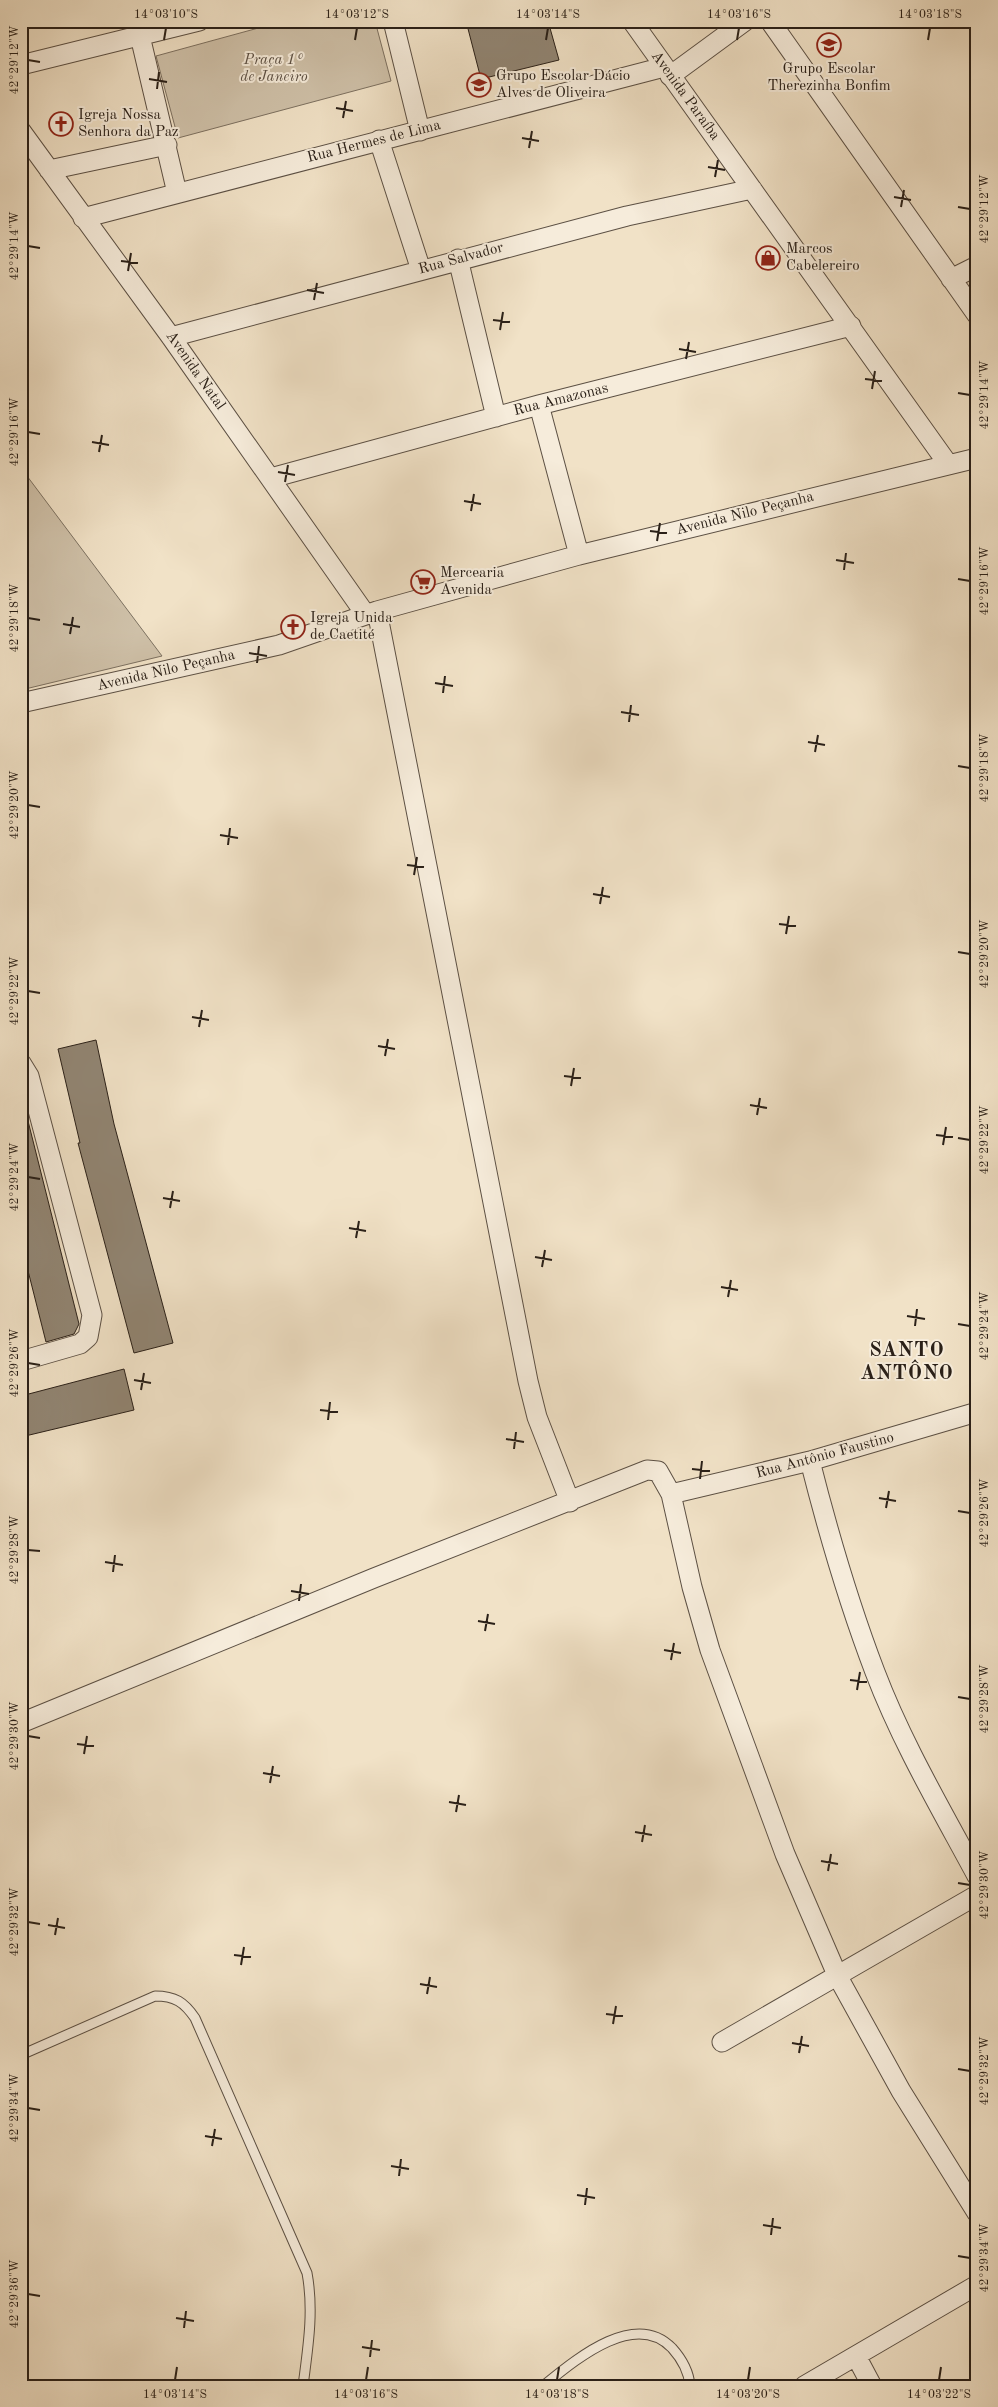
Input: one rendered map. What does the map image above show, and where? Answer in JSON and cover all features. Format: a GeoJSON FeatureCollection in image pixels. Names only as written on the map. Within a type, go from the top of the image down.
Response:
{"type":"FeatureCollection","features":[{"type":"Feature","properties":{"kind":"street"},"geometry":{"type":"LineString","coordinates":[[21,65],[143,30],[198,21]]}},
{"type":"Feature","properties":{"kind":"street"},"geometry":{"type":"LineString","coordinates":[[393,21],[420,131]]}},
{"type":"Feature","properties":{"kind":"street","name":"Avenida Paraíba"},"geometry":{"type":"LineString","coordinates":[[632,21],[948,464]]}},
{"type":"Feature","properties":{"kind":"street"},"geometry":{"type":"LineString","coordinates":[[667,71],[746,21]]}},
{"type":"Feature","properties":{"kind":"street"},"geometry":{"type":"LineString","coordinates":[[770,21],[977,315]]}},
{"type":"Feature","properties":{"kind":"street"},"geometry":{"type":"LineString","coordinates":[[143,30],[177,193]]}},
{"type":"Feature","properties":{"kind":"street","name":"Rua Hermes de Lima"},"geometry":{"type":"LineString","coordinates":[[83,218],[379,140],[667,71]]}},
{"type":"Feature","properties":{"kind":"street","name":"Avenida Natal"},"geometry":{"type":"LineString","coordinates":[[21,131],[271,478],[372,613]]}},
{"type":"Feature","properties":{"kind":"street"},"geometry":{"type":"LineString","coordinates":[[379,140],[421,270]]}},
{"type":"Feature","properties":{"kind":"street"},"geometry":{"type":"LineString","coordinates":[[49,170],[167,145]]}},
{"type":"Feature","properties":{"kind":"street","name":"Rua Salvador"},"geometry":{"type":"LineString","coordinates":[[171,337],[458,259],[627,216],[752,189]]}},
{"type":"Feature","properties":{"kind":"street"},"geometry":{"type":"LineString","coordinates":[[458,259],[496,417]]}},
{"type":"Feature","properties":{"kind":"street"},"geometry":{"type":"LineString","coordinates":[[951,279],[977,266]]}},
{"type":"Feature","properties":{"kind":"street","name":"Rua Amazonas"},"geometry":{"type":"LineString","coordinates":[[271,478],[539,405],[851,326]]}},
{"type":"Feature","properties":{"kind":"street"},"geometry":{"type":"LineString","coordinates":[[539,405],[579,555]]}},
{"type":"Feature","properties":{"kind":"street","name":"Avenida Nilo Peçanha"},"geometry":{"type":"LineString","coordinates":[[21,703],[279,645],[372,613],[579,555],[977,458]]}},
{"type":"Feature","properties":{"kind":"street"},"geometry":{"type":"LineString","coordinates":[[372,613],[528,1381],[537,1417],[570,1502]]}},
{"type":"Feature","properties":{"kind":"street"},"geometry":{"type":"LineString","coordinates":[[21,1063],[29,1076],[92,1315],[88,1337],[80,1344],[21,1361]]}},
{"type":"Feature","properties":{"kind":"street","name":"Rua Antônio Faustino"},"geometry":{"type":"LineString","coordinates":[[671,1494],[975,1419]]}},
{"type":"Feature","properties":{"kind":"street"},"geometry":{"type":"LineString","coordinates":[[810,1461],[832,1546],[875,1671],[904,1739],[977,1876]]}},
{"type":"Feature","properties":{"kind":"street"},"geometry":{"type":"LineString","coordinates":[[21,1723],[374,1578],[570,1502],[649,1469],[656,1470],[661,1474],[671,1494],[692,1587],[710,1650],[785,1854],[838,1977],[902,2091],[977,2214]]}},
{"type":"Feature","properties":{"kind":"street"},"geometry":{"type":"LineString","coordinates":[[722,2042],[838,1977],[977,1895]]}},
{"type":"Feature","properties":{"kind":"street"},"geometry":{"type":"LineString","coordinates":[[804,2386],[977,2285]]}},
{"type":"Feature","properties":{"kind":"street"},"geometry":{"type":"LineString","coordinates":[[856,2356],[872,2386]]}},
{"type":"Feature","properties":{"kind":"lane"},"geometry":{"type":"LineString","coordinates":[[21,2055],[155,1996],[176,1998],[188,2007],[195,2018],[307,2273],[311,2295],[311,2320],[303,2386]]}},
{"type":"Feature","properties":{"kind":"lane"},"geometry":{"type":"LineString","coordinates":[[543,2386],[572,2362],[613,2338],[641,2334],[663,2339],[670,2346],[689,2377],[690,2386]]}},
{"type":"Feature","properties":{"kind":"green space","name":"Praça 1° de Janeiro"},"geometry":{"type":"Polygon","coordinates":[[[284,21],[375,21],[391,81],[178,138],[156,56],[284,21]]]}},
{"type":"Feature","properties":{"kind":"green space"},"geometry":{"type":"Polygon","coordinates":[[[21,468],[162,656],[21,690],[21,468]]]}},
{"type":"Feature","properties":{"kind":"building"},"geometry":{"type":"Polygon","coordinates":[[[466,21],[548,21],[559,60],[481,79],[466,21]]]}},
{"type":"Feature","properties":{"kind":"building"},"geometry":{"type":"Polygon","coordinates":[[[96,1040],[114,1124],[173,1343],[134,1353],[78,1143],[80,1143],[58,1049],[96,1040]]]}},
{"type":"Feature","properties":{"kind":"building"},"geometry":{"type":"Polygon","coordinates":[[[21,1117],[27,1117],[79,1324],[74,1334],[46,1342],[21,1243],[21,1117]]]}},
{"type":"Feature","properties":{"kind":"building"},"geometry":{"type":"Polygon","coordinates":[[[124,1369],[134,1410],[21,1437],[21,1396],[124,1369]]]}},
{"type":"Feature","properties":{"kind":"place","name":"Grupo Escolar Therezinha Bonfim"},"geometry":{"type":"Point","coordinates":[829,45]}},
{"type":"Feature","properties":{"kind":"place","name":"Grupo Escolar Dácio Alves de Oliveira"},"geometry":{"type":"Point","coordinates":[479,85]}},
{"type":"Feature","properties":{"kind":"place","name":"Igreja Nossa Senhora da Paz"},"geometry":{"type":"Point","coordinates":[61,124]}},
{"type":"Feature","properties":{"kind":"place","name":"Marcos Cabelereiro"},"geometry":{"type":"Point","coordinates":[768,258]}},
{"type":"Feature","properties":{"kind":"place","name":"Mercearia Avenida"},"geometry":{"type":"Point","coordinates":[423,582]}},
{"type":"Feature","properties":{"kind":"place","name":"Igreja Unida de Caetité"},"geometry":{"type":"Point","coordinates":[293,627]}},
{"type":"Feature","properties":{"kind":"district","name":"SANTO ANTÔNO"},"geometry":{"type":"Point","coordinates":[907,1362]}}]}
